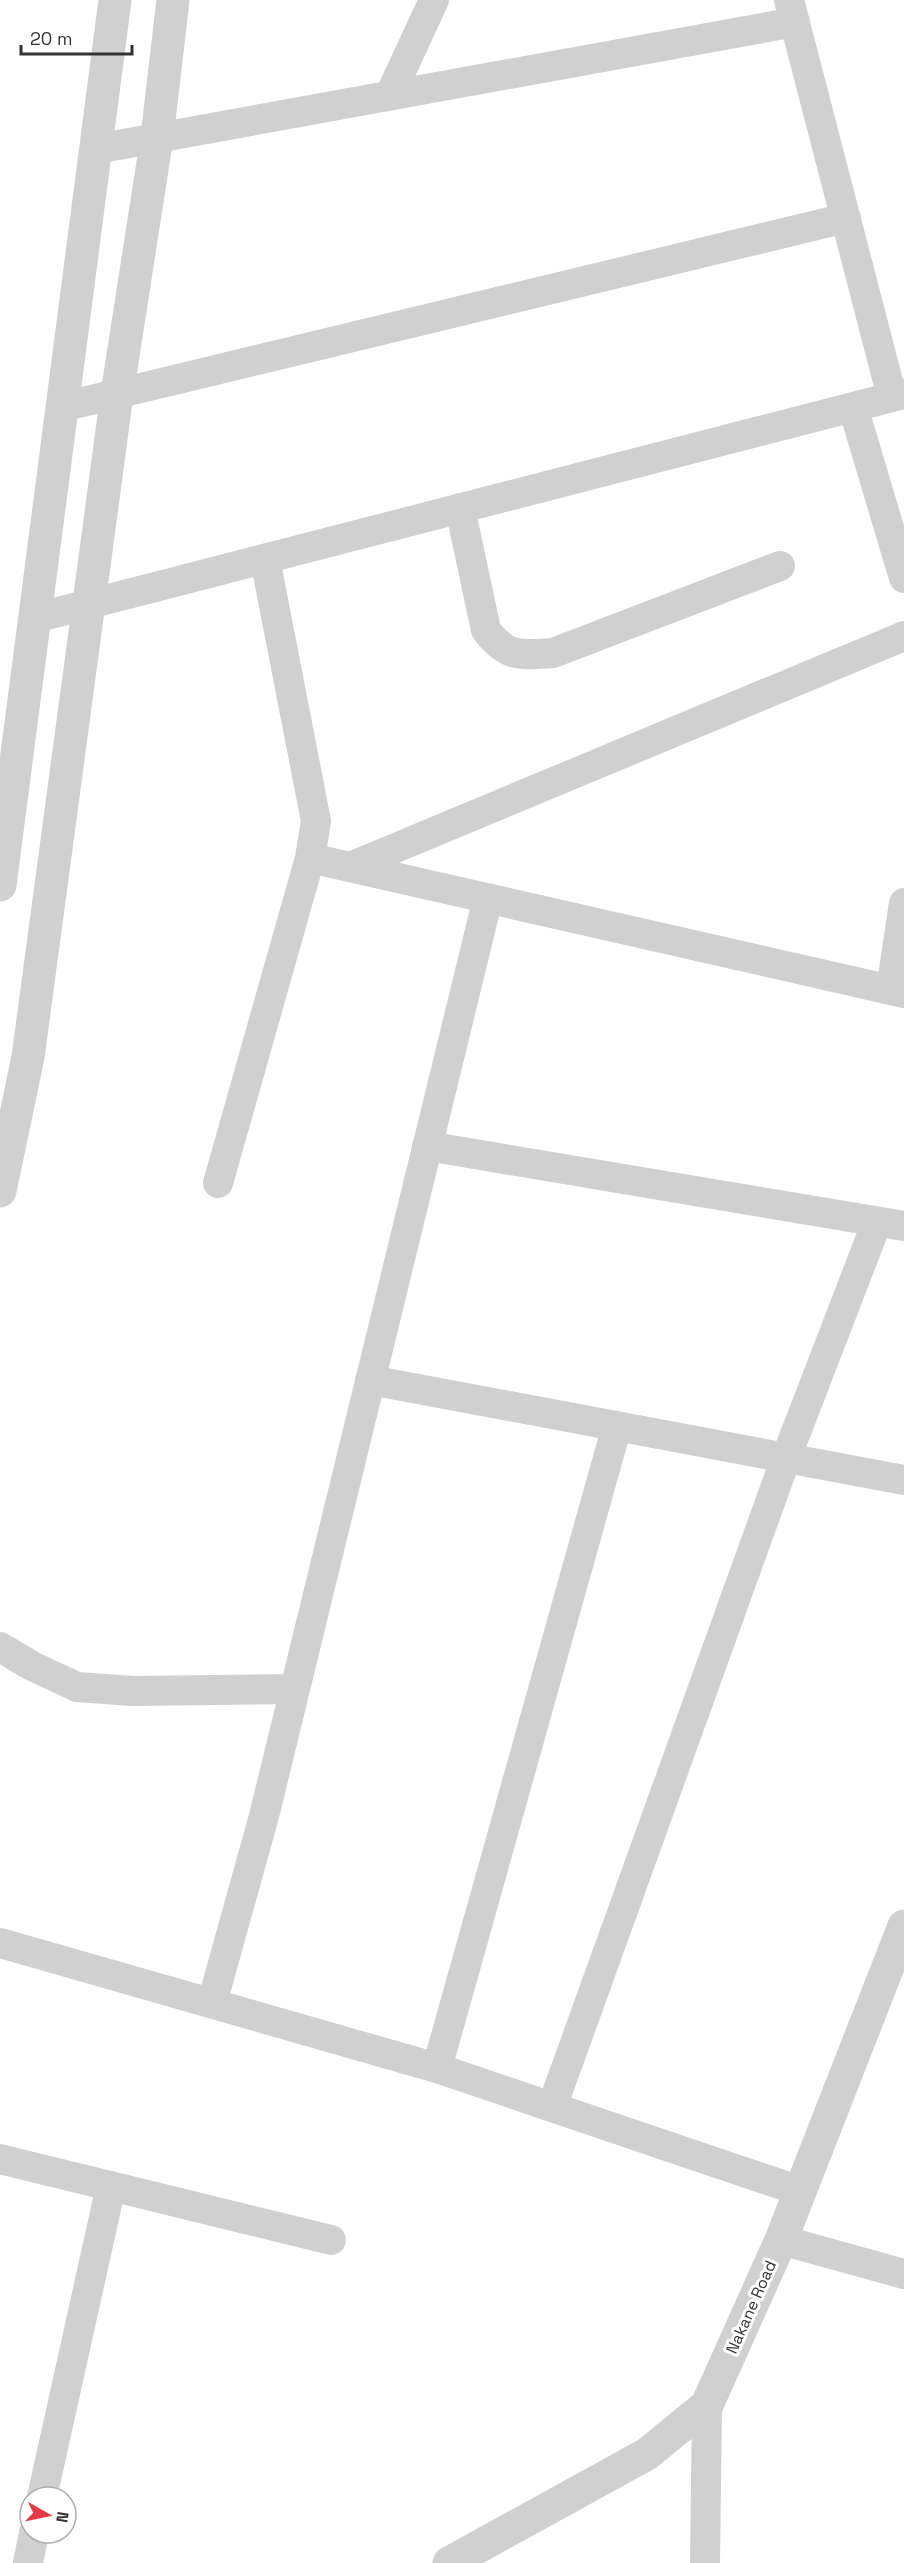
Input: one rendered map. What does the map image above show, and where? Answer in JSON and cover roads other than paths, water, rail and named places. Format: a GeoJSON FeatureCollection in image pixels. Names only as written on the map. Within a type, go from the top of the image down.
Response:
{"type":"FeatureCollection","features":[{"type":"Feature","properties":{"kind":"street"},"geometry":{"type":"LineString","coordinates":[[0,885],[115,0]]}},
{"type":"Feature","properties":{"kind":"street"},"geometry":{"type":"LineString","coordinates":[[0,1191],[28,1057],[117,394],[157,137],[173,0]]}},
{"type":"Feature","properties":{"kind":"street"},"geometry":{"type":"LineString","coordinates":[[390,95],[434,0]]}},
{"type":"Feature","properties":{"kind":"street"},"geometry":{"type":"LineString","coordinates":[[35,618],[898,395],[846,218],[792,11],[390,95],[96,148]]}},
{"type":"Feature","properties":{"kind":"street"},"geometry":{"type":"LineString","coordinates":[[62,407],[846,218]]}},
{"type":"Feature","properties":{"kind":"street"},"geometry":{"type":"LineString","coordinates":[[853,407],[904,578]]}},
{"type":"Feature","properties":{"kind":"street"},"geometry":{"type":"LineString","coordinates":[[460,508],[486,630],[497,644],[516,655],[553,653],[780,566]]}},
{"type":"Feature","properties":{"kind":"street"},"geometry":{"type":"LineString","coordinates":[[218,1183],[310,858],[316,821],[265,559]]}},
{"type":"Feature","properties":{"kind":"street"},"geometry":{"type":"LineString","coordinates":[[350,867],[904,636]]}},
{"type":"Feature","properties":{"kind":"street"},"geometry":{"type":"LineString","coordinates":[[310,858],[897,992],[904,903]]}},
{"type":"Feature","properties":{"kind":"street"},"geometry":{"type":"LineString","coordinates":[[212,2003],[264,1816],[488,898]]}},
{"type":"Feature","properties":{"kind":"street"},"geometry":{"type":"LineString","coordinates":[[427,1146],[891,1224],[786,1458],[552,2107]]}},
{"type":"Feature","properties":{"kind":"street"},"geometry":{"type":"LineString","coordinates":[[370,1380],[904,1480]]}},
{"type":"Feature","properties":{"kind":"street"},"geometry":{"type":"LineString","coordinates":[[436,2068],[617,1426]]}},
{"type":"Feature","properties":{"kind":"street"},"geometry":{"type":"LineString","coordinates":[[0,1647],[32,1666],[77,1687],[133,1691],[295,1689]]}},
{"type":"Feature","properties":{"kind":"street","name":"Nakane Road"},"geometry":{"type":"LineString","coordinates":[[449,2563],[646,2454],[707,2405],[781,2240],[904,1926]]}},
{"type":"Feature","properties":{"kind":"street"},"geometry":{"type":"LineString","coordinates":[[0,1943],[436,2068],[800,2191]]}},
{"type":"Feature","properties":{"kind":"street"},"geometry":{"type":"LineString","coordinates":[[0,2159],[331,2240]]}},
{"type":"Feature","properties":{"kind":"street"},"geometry":{"type":"LineString","coordinates":[[45,2485],[111,2186]]}},
{"type":"Feature","properties":{"kind":"street"},"geometry":{"type":"LineString","coordinates":[[781,2240],[904,2274]]}},
{"type":"Feature","properties":{"kind":"street"},"geometry":{"type":"LineString","coordinates":[[705,2563],[707,2405]]}},
{"type":"Feature","properties":{"kind":"street"},"geometry":{"type":"LineString","coordinates":[[28,2563],[32,2545]]}}]}
